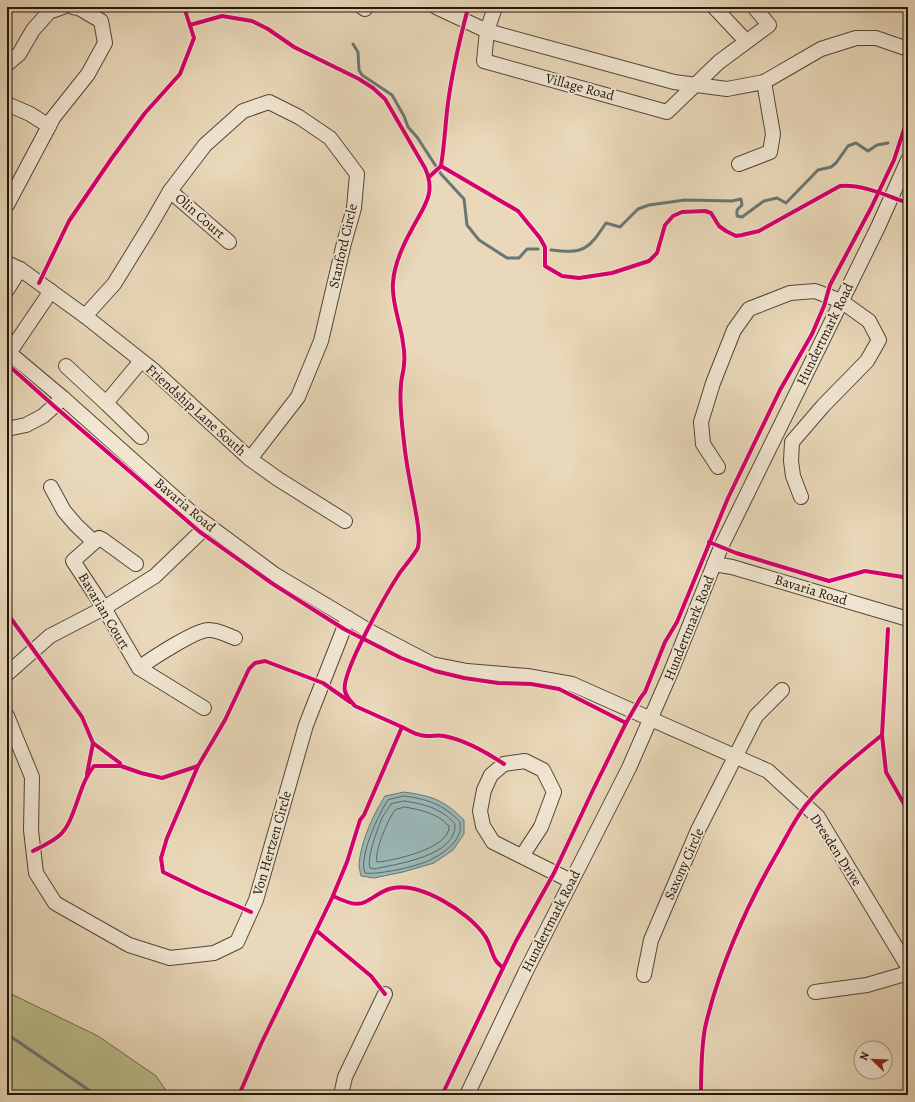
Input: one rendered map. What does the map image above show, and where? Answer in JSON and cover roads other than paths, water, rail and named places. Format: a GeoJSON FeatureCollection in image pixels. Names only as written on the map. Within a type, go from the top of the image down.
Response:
{"type":"FeatureCollection","features":[{"type":"Feature","properties":{"kind":"street"},"geometry":{"type":"LineString","coordinates":[[7,64],[19,54],[33,30],[49,12],[63,7]]}},
{"type":"Feature","properties":{"kind":"street"},"geometry":{"type":"LineString","coordinates":[[7,205],[53,118],[88,74],[106,43],[101,21],[79,8],[73,7]]}},
{"type":"Feature","properties":{"kind":"street"},"geometry":{"type":"LineString","coordinates":[[362,7],[364,9],[366,7]]}},
{"type":"Feature","properties":{"kind":"street"},"geometry":{"type":"LineString","coordinates":[[436,7],[487,31],[674,82],[727,89],[764,82],[821,49],[856,38],[876,38],[908,49]]}},
{"type":"Feature","properties":{"kind":"street"},"geometry":{"type":"LineString","coordinates":[[487,31],[495,7]]}},
{"type":"Feature","properties":{"kind":"street"},"geometry":{"type":"LineString","coordinates":[[714,7],[746,42]]}},
{"type":"Feature","properties":{"kind":"street"},"geometry":{"type":"LineString","coordinates":[[695,85],[719,62],[769,25],[754,7]]}},
{"type":"Feature","properties":{"kind":"street","name":"Village Road"},"geometry":{"type":"LineString","coordinates":[[487,31],[484,62],[667,112],[695,85]]}},
{"type":"Feature","properties":{"kind":"street"},"geometry":{"type":"LineString","coordinates":[[739,164],[770,152],[773,134],[764,82]]}},
{"type":"Feature","properties":{"kind":"street","name":"Stanford Circle"},"geometry":{"type":"LineString","coordinates":[[85,316],[114,284],[152,224],[170,191],[205,145],[243,111],[269,102],[299,117],[330,138],[357,174],[354,208],[342,250],[321,340],[298,397],[250,459]]}},
{"type":"Feature","properties":{"kind":"street"},"geometry":{"type":"LineString","coordinates":[[7,104],[30,114],[49,126]]}},
{"type":"Feature","properties":{"kind":"street","name":"Hundertmark Road"},"geometry":{"type":"LineString","coordinates":[[467,1095],[525,973],[629,768],[670,674],[721,547],[758,475],[766,452],[878,227],[908,160]]}},
{"type":"Feature","properties":{"kind":"street","name":"Olin Court"},"geometry":{"type":"LineString","coordinates":[[170,191],[229,242]]}},
{"type":"Feature","properties":{"kind":"street","name":"Friendship Lane South"},"geometry":{"type":"LineString","coordinates":[[7,263],[20,269],[51,291],[142,361],[250,459],[345,522]]}},
{"type":"Feature","properties":{"kind":"street"},"geometry":{"type":"LineString","coordinates":[[7,290],[20,269]]}},
{"type":"Feature","properties":{"kind":"street"},"geometry":{"type":"LineString","coordinates":[[8,352],[51,291]]}},
{"type":"Feature","properties":{"kind":"street"},"geometry":{"type":"LineString","coordinates":[[718,467],[703,444],[701,422],[713,383],[734,330],[749,309],[790,293],[816,291],[842,301],[869,321],[879,340],[868,361],[823,406],[792,442],[791,461],[793,476],[801,497]]}},
{"type":"Feature","properties":{"kind":"street","name":"Bavaria Road"},"geometry":{"type":"LineString","coordinates":[[8,352],[63,398],[193,514],[274,574],[371,632],[432,664],[467,671],[527,676],[572,684],[650,719]]}},
{"type":"Feature","properties":{"kind":"street"},"geometry":{"type":"LineString","coordinates":[[106,403],[142,361]]}},
{"type":"Feature","properties":{"kind":"street"},"geometry":{"type":"LineString","coordinates":[[66,366],[140,437]]}},
{"type":"Feature","properties":{"kind":"street"},"geometry":{"type":"LineString","coordinates":[[7,430],[26,426],[43,416],[63,398]]}},
{"type":"Feature","properties":{"kind":"street"},"geometry":{"type":"LineString","coordinates":[[51,487],[64,511],[94,542],[99,538],[103,540],[136,564]]}},
{"type":"Feature","properties":{"kind":"street"},"geometry":{"type":"LineString","coordinates":[[7,674],[50,636],[104,608],[155,576],[208,525]]}},
{"type":"Feature","properties":{"kind":"street","name":"Bavarian Court"},"geometry":{"type":"LineString","coordinates":[[94,542],[73,561],[104,608],[138,668],[204,708]]}},
{"type":"Feature","properties":{"kind":"street","name":"Bavaria Road"},"geometry":{"type":"LineString","coordinates":[[714,564],[732,567],[908,619]]}},
{"type":"Feature","properties":{"kind":"street","name":"Von Hertzen Circle"},"geometry":{"type":"LineString","coordinates":[[7,716],[32,777],[31,830],[36,873],[55,903],[129,944],[170,958],[214,953],[237,942],[256,900],[306,725],[348,618]]}},
{"type":"Feature","properties":{"kind":"street"},"geometry":{"type":"LineString","coordinates":[[138,668],[197,633],[209,630],[235,638]]}},
{"type":"Feature","properties":{"kind":"street","name":"Saxony Circle"},"geometry":{"type":"LineString","coordinates":[[644,975],[651,940],[698,830],[756,716],[782,690]]}},
{"type":"Feature","properties":{"kind":"street","name":"Dresden Drive"},"geometry":{"type":"LineString","coordinates":[[650,719],[768,772],[818,817],[908,967]]}},
{"type":"Feature","properties":{"kind":"street"},"geometry":{"type":"LineString","coordinates":[[522,856],[540,827],[554,792],[543,770],[525,761],[504,764],[491,775],[484,790],[480,811],[483,826],[493,842],[571,881]]}},
{"type":"Feature","properties":{"kind":"street"},"geometry":{"type":"LineString","coordinates":[[815,992],[867,985],[908,973]]}},
{"type":"Feature","properties":{"kind":"street"},"geometry":{"type":"LineString","coordinates":[[341,1095],[345,1077],[385,994]]}},
{"type":"Feature","properties":{"kind":"water"},"geometry":{"type":"Polygon","coordinates":[[[404,792],[430,797],[444,803],[464,820],[464,834],[453,850],[434,863],[403,872],[374,878],[361,876],[359,864],[362,846],[376,811],[385,796],[404,792]]]}},
{"type":"Feature","properties":{"kind":"waterway"},"geometry":{"type":"LineString","coordinates":[[353,44],[358,52],[359,70],[362,75],[392,95],[404,116],[408,127],[417,137],[441,174],[464,199],[467,225],[479,240],[507,258],[519,258],[527,249],[538,249]]}},
{"type":"Feature","properties":{"kind":"waterway"},"geometry":{"type":"LineString","coordinates":[[551,250],[571,251],[584,248],[594,239],[606,223],[620,227],[638,209],[649,205],[685,200],[732,201],[741,199],[742,205],[737,210],[737,216],[742,217],[764,201],[777,198],[786,203],[818,170],[831,167],[836,163],[848,146],[856,143],[868,151],[877,145],[888,143]]}},
{"type":"Feature","properties":{"kind":"waterway"},"geometry":{"type":"LineString","coordinates":[[7,1034],[96,1095]]}}]}
